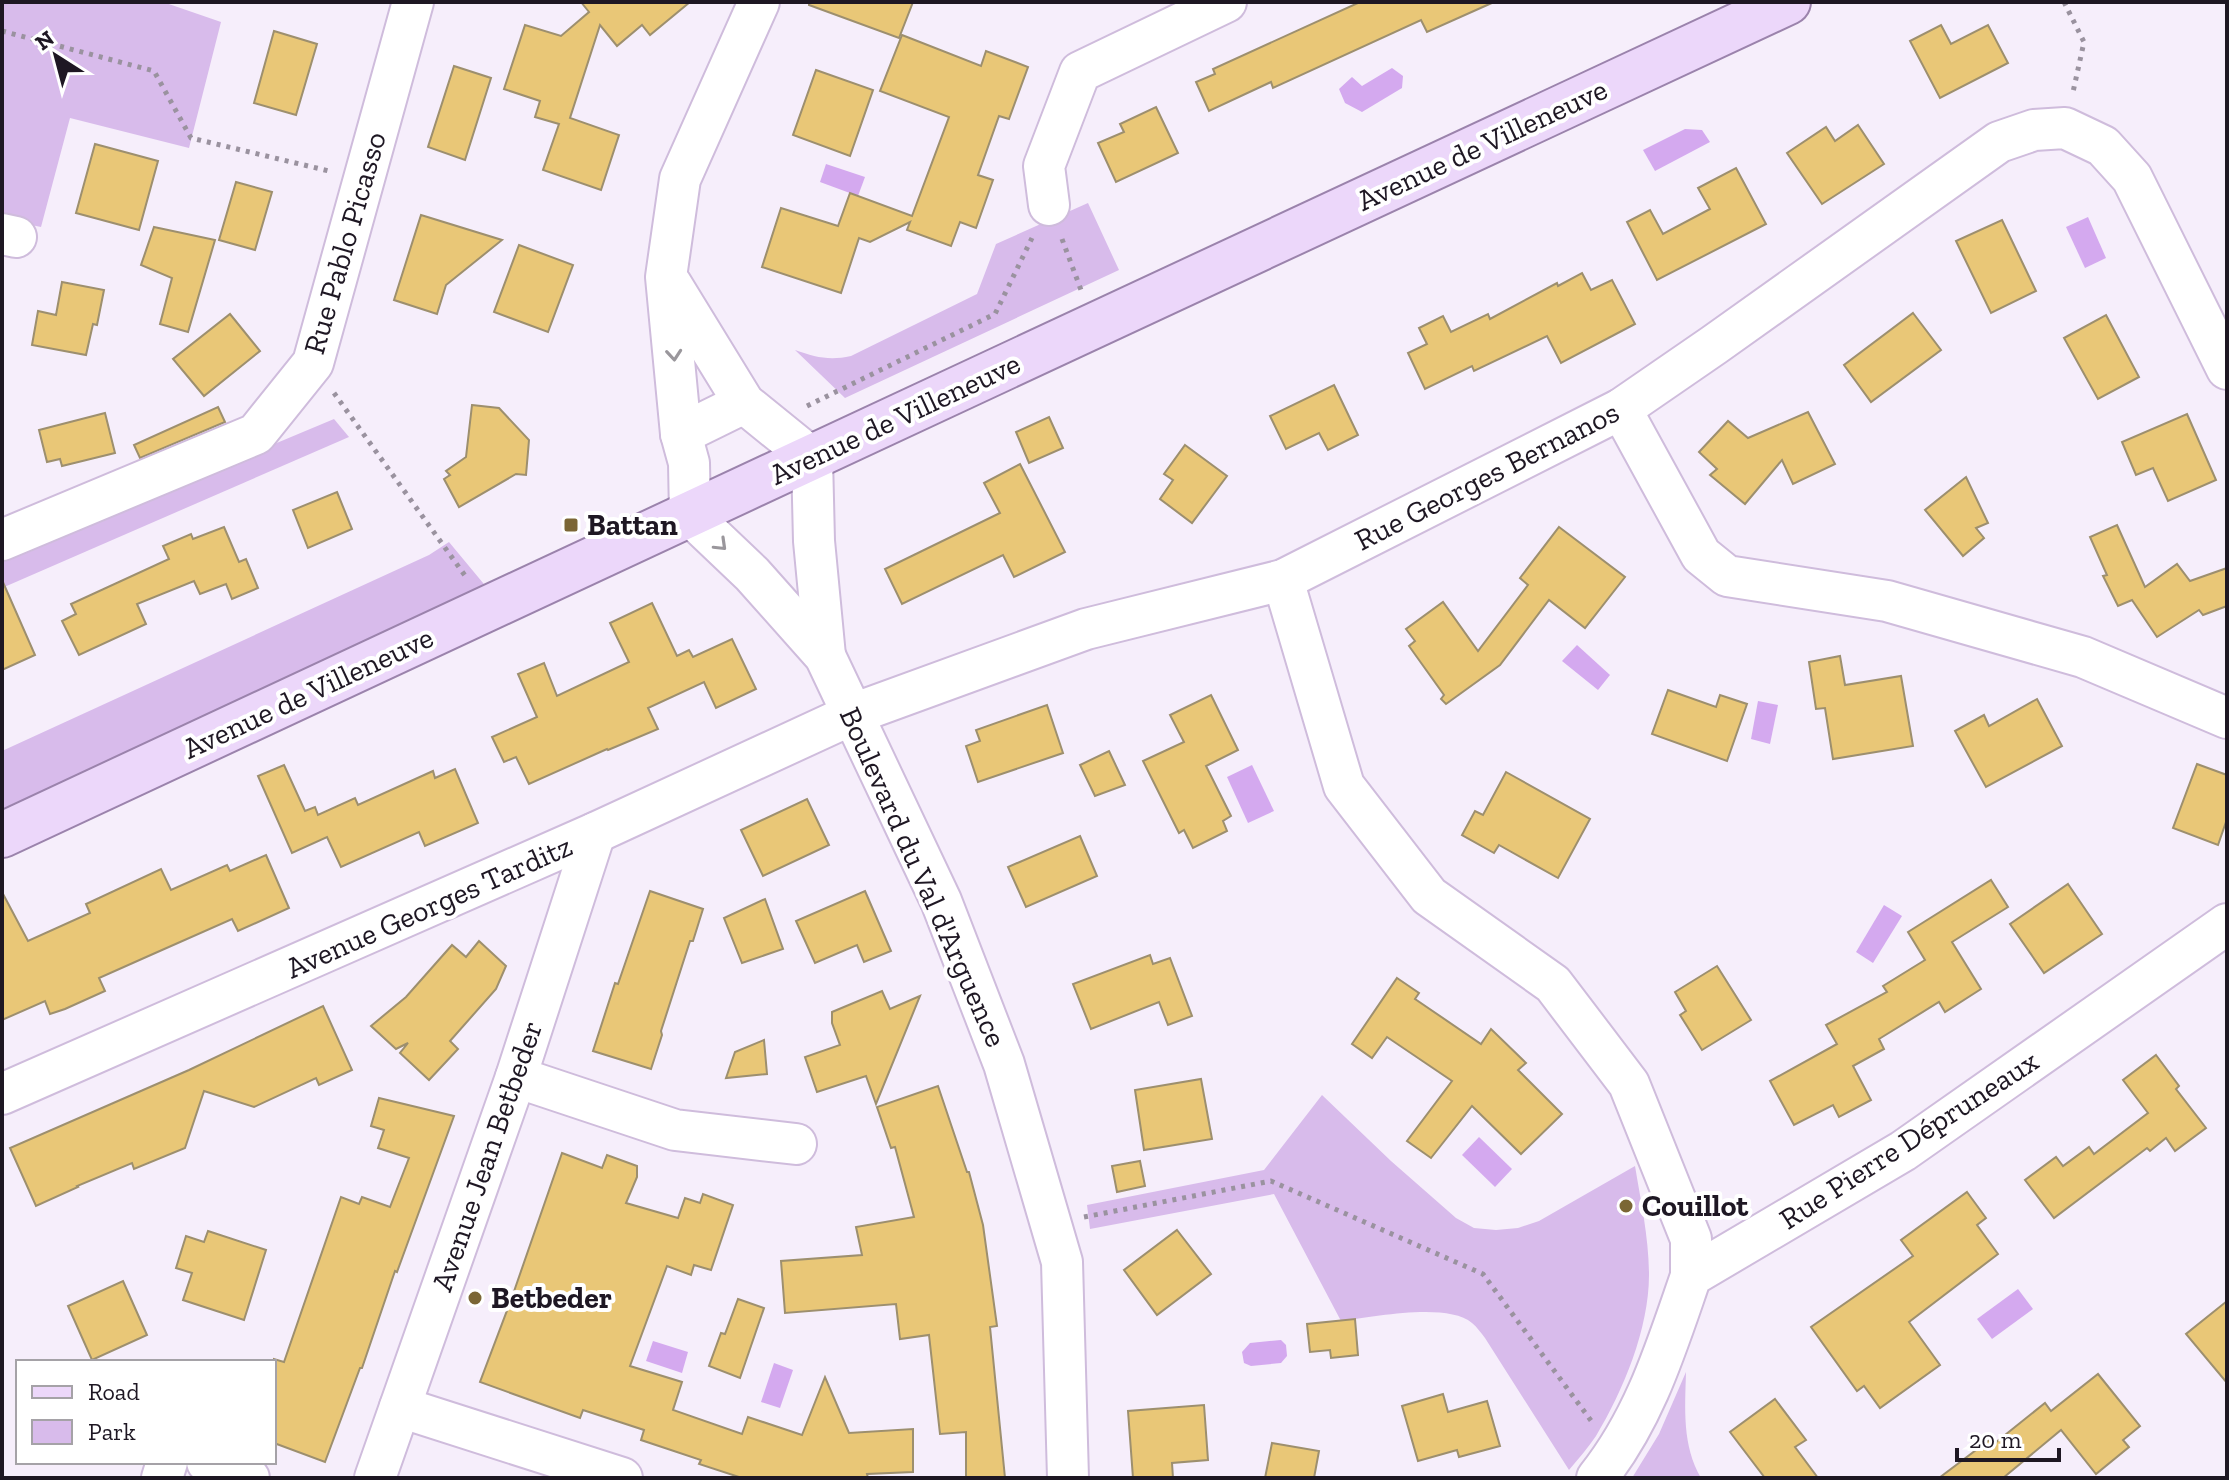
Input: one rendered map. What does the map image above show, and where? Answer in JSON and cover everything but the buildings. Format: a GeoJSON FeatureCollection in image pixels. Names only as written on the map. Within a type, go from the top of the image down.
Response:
{"type":"FeatureCollection","features":[{"type":"Feature","properties":{"kind":"main road","name":"Avenue de Villeneuve"},"geometry":{"type":"LineString","coordinates":[[2,835],[1788,2]]}},
{"type":"Feature","properties":{"kind":"street","name":"Rue Pablo Picasso"},"geometry":{"type":"LineString","coordinates":[[2,540],[256,434],[313,363],[413,2]]}},
{"type":"Feature","properties":{"kind":"street"},"geometry":{"type":"LineString","coordinates":[[759,2],[680,179],[666,277],[681,434],[689,463],[690,515],[752,574],[825,656]]}},
{"type":"Feature","properties":{"kind":"street"},"geometry":{"type":"LineString","coordinates":[[1049,205],[1044,166],[1080,72],[1226,2]]}},
{"type":"Feature","properties":{"kind":"street"},"geometry":{"type":"LineString","coordinates":[[2065,128],[2103,146],[2132,178],[2227,369]]}},
{"type":"Feature","properties":{"kind":"street","name":"Rue Georges Bernanos"},"geometry":{"type":"LineString","coordinates":[[853,714],[1086,629],[1283,580],[1621,409],[1999,142],[2034,130],[2065,128]]}},
{"type":"Feature","properties":{"kind":"street"},"geometry":{"type":"LineString","coordinates":[[666,277],[757,414],[812,458],[814,541],[825,656]]}},
{"type":"Feature","properties":{"kind":"street"},"geometry":{"type":"LineString","coordinates":[[1621,409],[1701,555],[1727,576],[1887,601],[2053,648],[2083,657],[2227,718]]}},
{"type":"Feature","properties":{"kind":"street"},"geometry":{"type":"LineString","coordinates":[[681,434],[757,414]]}},
{"type":"Feature","properties":{"kind":"street"},"geometry":{"type":"LineString","coordinates":[[752,574],[814,541]]}},
{"type":"Feature","properties":{"kind":"street"},"geometry":{"type":"LineString","coordinates":[[1283,580],[1344,786],[1429,896],[1553,984],[1629,1084],[1691,1239],[1691,1276],[1652,1386],[1607,1466]]}},
{"type":"Feature","properties":{"kind":"street","name":"Boulevard du Val d'Arguence"},"geometry":{"type":"LineString","coordinates":[[825,656],[941,901],[998,1049],[1051,1223],[1062,1262],[1068,1478]]}},
{"type":"Feature","properties":{"kind":"street","name":"Avenue Georges Tarditz"},"geometry":{"type":"LineString","coordinates":[[2,1094],[595,833],[853,714]]}},
{"type":"Feature","properties":{"kind":"street","name":"Avenue Jean Betbeder"},"geometry":{"type":"LineString","coordinates":[[375,1478],[516,1077],[595,833]]}},
{"type":"Feature","properties":{"kind":"street","name":"Rue Pierre Dépruneaux"},"geometry":{"type":"LineString","coordinates":[[1691,1276],[1903,1151],[2227,924]]}},
{"type":"Feature","properties":{"kind":"street"},"geometry":{"type":"LineString","coordinates":[[516,1077],[675,1130],[796,1144]]}},
{"type":"Feature","properties":{"kind":"street"},"geometry":{"type":"LineString","coordinates":[[400,1407],[622,1478]]}},
{"type":"Feature","properties":{"kind":"street"},"geometry":{"type":"LineString","coordinates":[[212,1464],[249,1478]]}},
{"type":"Feature","properties":{"kind":"path"},"geometry":{"type":"LineString","coordinates":[[2064,2],[2084,42],[2065,128]]}},
{"type":"Feature","properties":{"kind":"path"},"geometry":{"type":"LineString","coordinates":[[2,31],[154,71],[191,138],[365,180]]}},
{"type":"Feature","properties":{"kind":"path"},"geometry":{"type":"LineString","coordinates":[[1049,205],[1094,327]]}},
{"type":"Feature","properties":{"kind":"path"},"geometry":{"type":"LineString","coordinates":[[757,414],[995,314],[1049,205]]}},
{"type":"Feature","properties":{"kind":"path"},"geometry":{"type":"LineString","coordinates":[[313,363],[471,585],[482,612]]}},
{"type":"Feature","properties":{"kind":"path"},"geometry":{"type":"LineString","coordinates":[[1051,1223],[1271,1181],[1483,1274],[1607,1466]]}},
{"type":"Feature","properties":{"kind":"green space"},"geometry":{"type":"Polygon","coordinates":[[[2,2],[163,2],[221,22],[189,148],[70,118],[41,227],[2,219],[2,2]]]}},
{"type":"Feature","properties":{"kind":"green space"},"geometry":{"type":"Polygon","coordinates":[[[1088,203],[1119,270],[845,398],[795,350],[822,358],[851,356],[977,294],[996,244],[1088,203]]]}},
{"type":"Feature","properties":{"kind":"green space"},"geometry":{"type":"Polygon","coordinates":[[[334,419],[349,437],[2,588],[2,558],[334,419]]]}},
{"type":"Feature","properties":{"kind":"green space"},"geometry":{"type":"Polygon","coordinates":[[[449,542],[488,589],[2,809],[2,751],[429,555],[449,542]]]}},
{"type":"Feature","properties":{"kind":"green space"},"geometry":{"type":"Polygon","coordinates":[[[1322,1095],[1456,1218],[1474,1228],[1518,1228],[1539,1221],[1635,1166],[1649,1261],[1645,1317],[1633,1359],[1616,1399],[1596,1436],[1569,1470],[1485,1338],[1472,1323],[1446,1313],[1428,1312],[1341,1321],[1274,1194],[1090,1229],[1087,1205],[1264,1170],[1322,1095]]]}},
{"type":"Feature","properties":{"kind":"green space"},"geometry":{"type":"Polygon","coordinates":[[[1686,1372],[1688,1440],[1701,1478],[1632,1478],[1659,1434],[1686,1372]]]}},
{"type":"Feature","properties":{"kind":"shaded area"},"geometry":{"type":"Polygon","coordinates":[[[1392,68],[1403,76],[1402,88],[1362,112],[1345,103],[1339,89],[1352,77],[1362,86],[1392,68]]]}},
{"type":"Feature","properties":{"kind":"shaded area"},"geometry":{"type":"Polygon","coordinates":[[[1685,129],[1702,130],[1710,142],[1655,171],[1643,150],[1685,129]]]}},
{"type":"Feature","properties":{"kind":"shaded area"},"geometry":{"type":"Polygon","coordinates":[[[826,164],[865,177],[858,196],[820,182],[826,164]]]}},
{"type":"Feature","properties":{"kind":"shaded area"},"geometry":{"type":"Polygon","coordinates":[[[2088,217],[2106,258],[2085,268],[2066,227],[2088,217]]]}},
{"type":"Feature","properties":{"kind":"shaded area"},"geometry":{"type":"Polygon","coordinates":[[[1577,645],[1610,675],[1598,690],[1562,661],[1577,645]]]}},
{"type":"Feature","properties":{"kind":"shaded area"},"geometry":{"type":"Polygon","coordinates":[[[1758,701],[1778,705],[1770,744],[1751,739],[1758,701]]]}},
{"type":"Feature","properties":{"kind":"shaded area"},"geometry":{"type":"Polygon","coordinates":[[[1252,765],[1274,811],[1248,823],[1227,777],[1252,765]]]}},
{"type":"Feature","properties":{"kind":"shaded area"},"geometry":{"type":"Polygon","coordinates":[[[1884,905],[1902,916],[1873,963],[1856,952],[1884,905]]]}},
{"type":"Feature","properties":{"kind":"shaded area"},"geometry":{"type":"Polygon","coordinates":[[[1479,1137],[1512,1169],[1495,1187],[1462,1155],[1479,1137]]]}},
{"type":"Feature","properties":{"kind":"shaded area"},"geometry":{"type":"Polygon","coordinates":[[[2018,1289],[2033,1309],[1992,1339],[1977,1319],[2018,1289]]]}},
{"type":"Feature","properties":{"kind":"shaded area"},"geometry":{"type":"Polygon","coordinates":[[[1281,1340],[1286,1345],[1287,1356],[1281,1363],[1251,1366],[1244,1363],[1242,1352],[1250,1343],[1281,1340]]]}},
{"type":"Feature","properties":{"kind":"shaded area"},"geometry":{"type":"Polygon","coordinates":[[[653,1341],[688,1352],[682,1373],[646,1361],[653,1341]]]}},
{"type":"Feature","properties":{"kind":"shaded area"},"geometry":{"type":"Polygon","coordinates":[[[774,1363],[793,1370],[780,1408],[761,1402],[774,1363]]]}},
{"type":"Feature","properties":{"kind":"place","name":"Battan"},"geometry":{"type":"Point","coordinates":[571,525]}},
{"type":"Feature","properties":{"kind":"place","name":"Couillot"},"geometry":{"type":"Point","coordinates":[1626,1206]}},
{"type":"Feature","properties":{"kind":"place","name":"Betbeder"},"geometry":{"type":"Point","coordinates":[475,1298]}}]}
